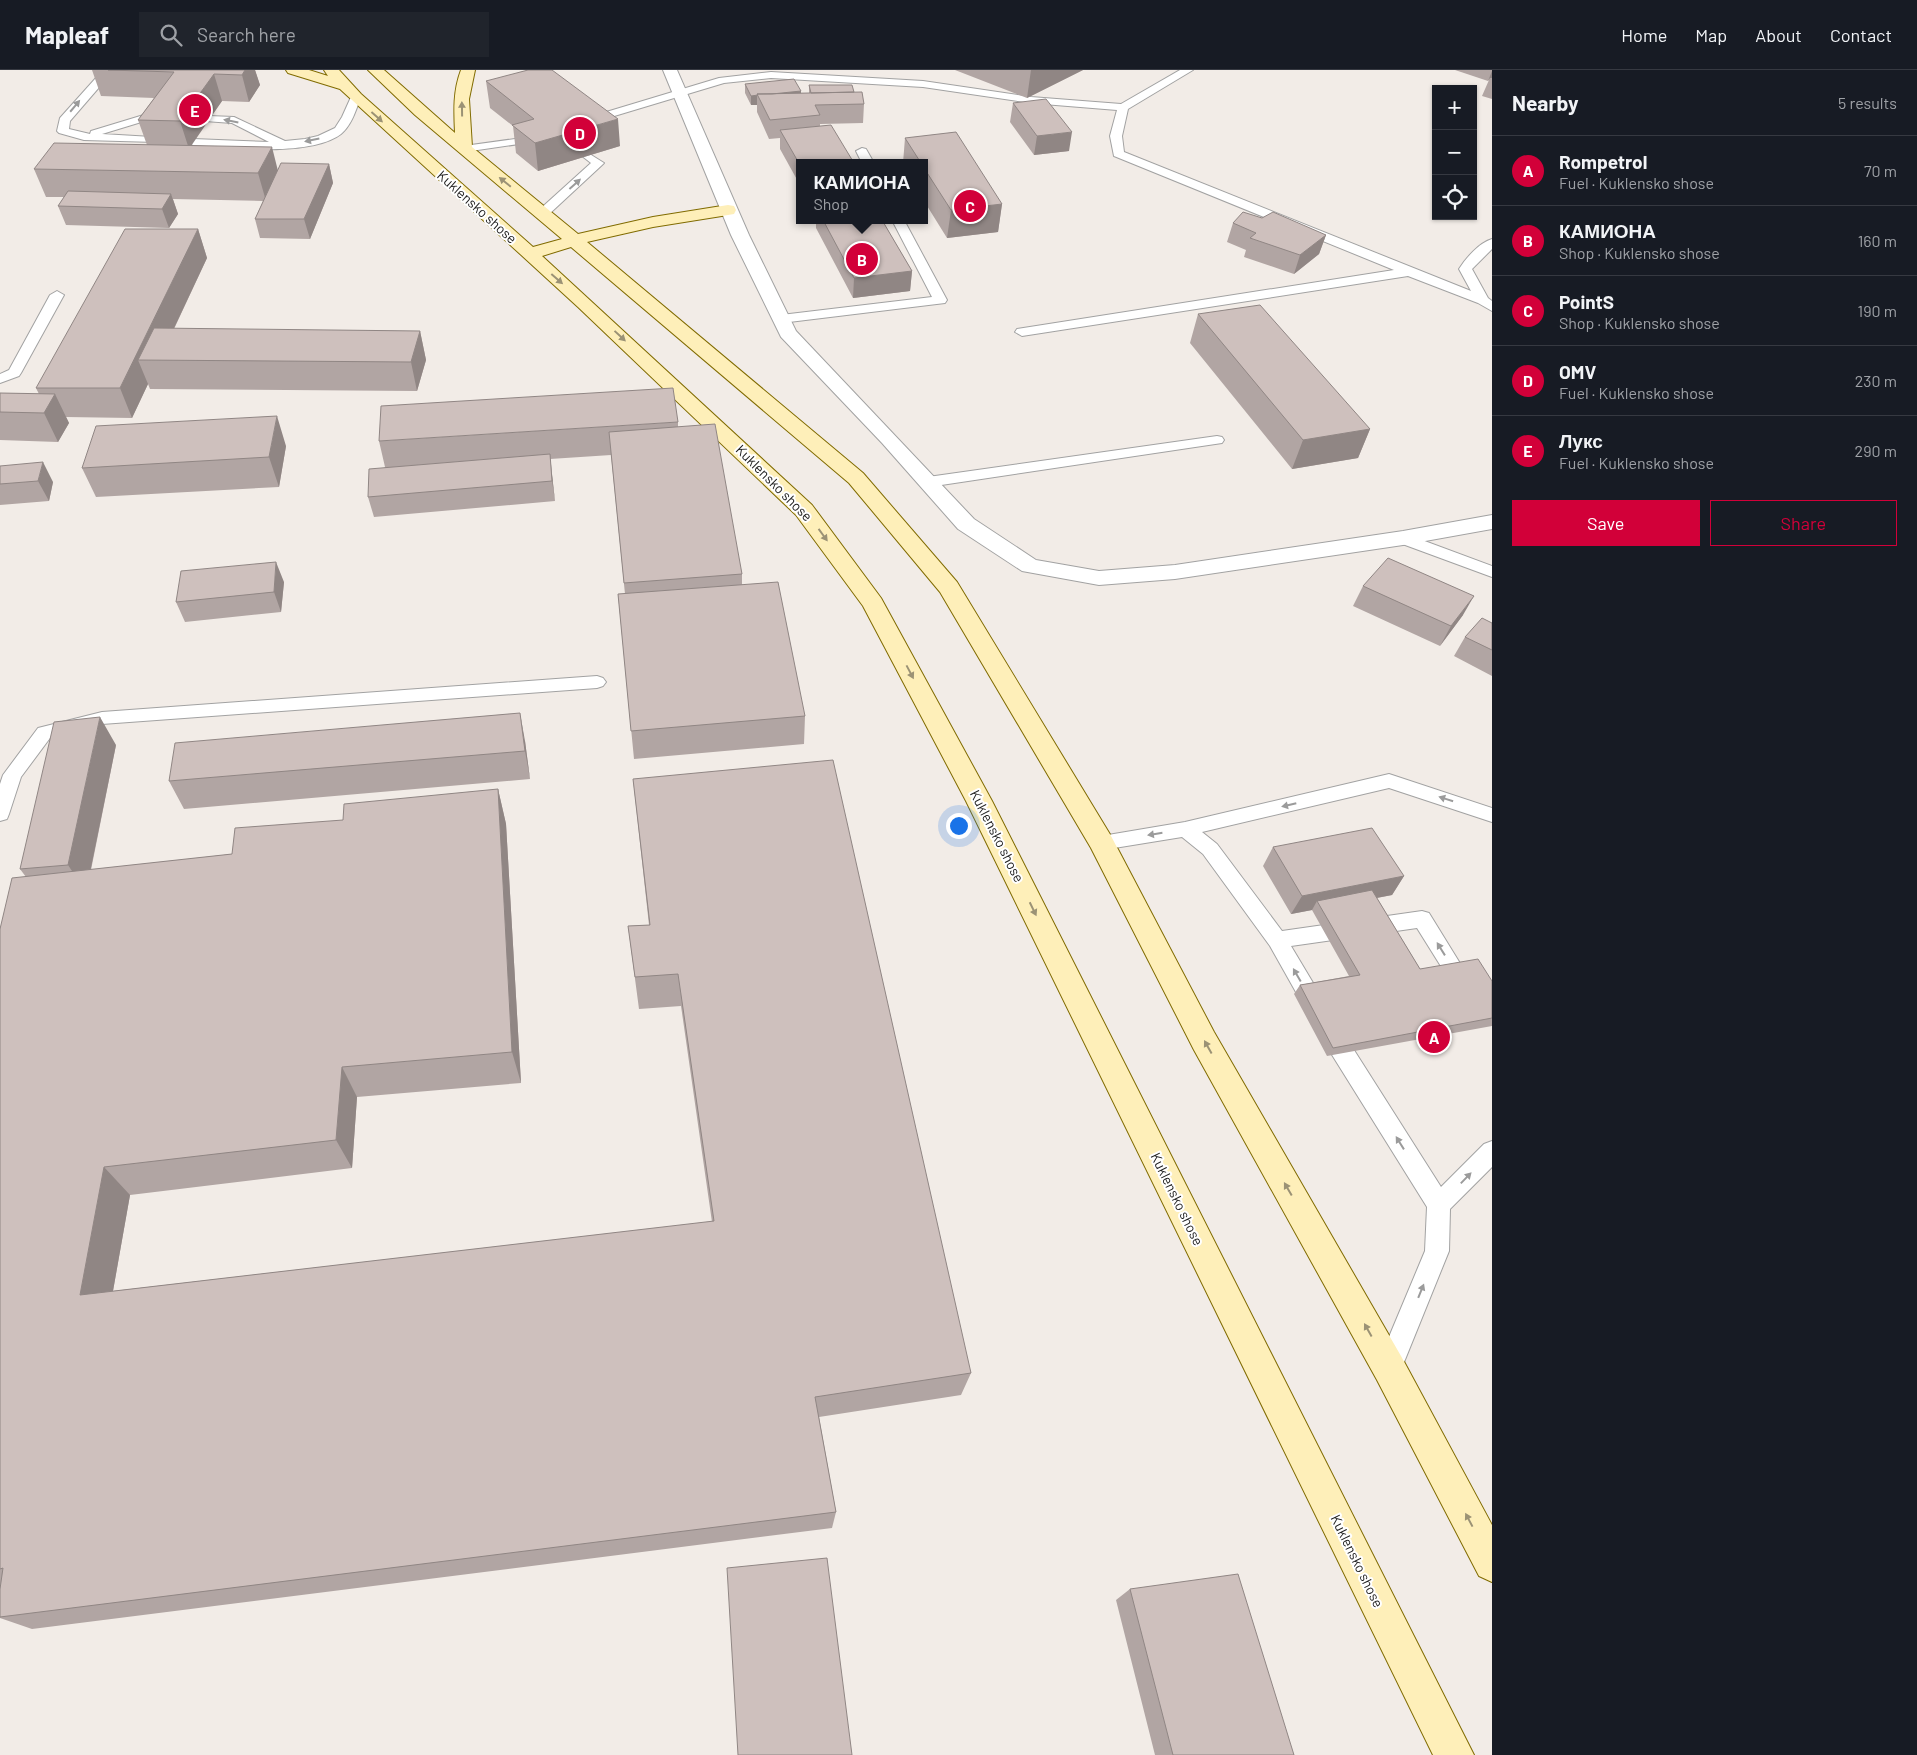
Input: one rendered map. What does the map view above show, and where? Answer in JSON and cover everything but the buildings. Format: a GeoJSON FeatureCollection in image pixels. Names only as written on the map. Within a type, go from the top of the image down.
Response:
{"type":"FeatureCollection","features":[{"type":"Feature","properties":{"kind":"main road"},"geometry":{"type":"LineString","coordinates":[[293,70],[343,84]]}},
{"type":"Feature","properties":{"kind":"main road","name":"Kuklensko shose"},"geometry":{"type":"LineString","coordinates":[[331,70],[356,97],[584,303],[804,510],[873,603],[984,810],[1454,1755]]}},
{"type":"Feature","properties":{"kind":"main road"},"geometry":{"type":"LineString","coordinates":[[374,70],[464,149],[543,213],[629,288],[856,478],[949,587],[1102,843],[1204,1041],[1389,1368],[1492,1563]]}},
{"type":"Feature","properties":{"kind":"main road"},"geometry":{"type":"LineString","coordinates":[[464,149],[462,95],[463,80],[468,70]]}},
{"type":"Feature","properties":{"kind":"main road"},"geometry":{"type":"LineString","coordinates":[[529,254],[574,240],[674,217],[728,210]]}},
{"type":"Feature","properties":{"kind":"street"},"geometry":{"type":"LineString","coordinates":[[670,70],[728,210],[788,333],[966,524],[1030,566],[1099,578],[1175,572],[1403,538],[1492,522]]}},
{"type":"Feature","properties":{"kind":"lane"},"geometry":{"type":"LineString","coordinates":[[109,70],[64,120],[63,131],[84,137],[152,140]]}},
{"type":"Feature","properties":{"kind":"lane"},"geometry":{"type":"LineString","coordinates":[[587,121],[723,80],[771,75],[923,84],[1031,100],[1123,107],[1188,70]]}},
{"type":"Feature","properties":{"kind":"lane"},"geometry":{"type":"LineString","coordinates":[[193,142],[284,144],[314,140],[336,133],[346,120],[356,97]]}},
{"type":"Feature","properties":{"kind":"lane"},"geometry":{"type":"LineString","coordinates":[[1123,107],[1116,136],[1118,154],[1488,304]]}},
{"type":"Feature","properties":{"kind":"lane"},"geometry":{"type":"LineString","coordinates":[[84,137],[146,117],[169,118]]}},
{"type":"Feature","properties":{"kind":"lane"},"geometry":{"type":"LineString","coordinates":[[234,120],[284,144],[228,132],[209,125],[234,120]]}},
{"type":"Feature","properties":{"kind":"lane"},"geometry":{"type":"LineString","coordinates":[[84,137],[141,129],[160,129]]}},
{"type":"Feature","properties":{"kind":"lane"},"geometry":{"type":"LineString","coordinates":[[464,149],[529,140]]}},
{"type":"Feature","properties":{"kind":"lane"},"geometry":{"type":"LineString","coordinates":[[862,151],[866,159]]}},
{"type":"Feature","properties":{"kind":"lane"},"geometry":{"type":"LineString","coordinates":[[543,213],[598,163],[588,156]]}},
{"type":"Feature","properties":{"kind":"lane"},"geometry":{"type":"LineString","coordinates":[[781,319],[940,300],[900,224]]}},
{"type":"Feature","properties":{"kind":"lane"},"geometry":{"type":"LineString","coordinates":[[1488,304],[1465,269],[1476,256],[1492,243]]}},
{"type":"Feature","properties":{"kind":"lane"},"geometry":{"type":"LineString","coordinates":[[1022,332],[1409,272]]}},
{"type":"Feature","properties":{"kind":"lane"},"geometry":{"type":"LineString","coordinates":[[0,380],[14,372],[57,295]]}},
{"type":"Feature","properties":{"kind":"lane"},"geometry":{"type":"LineString","coordinates":[[928,482],[1217,440]]}},
{"type":"Feature","properties":{"kind":"lane"},"geometry":{"type":"LineString","coordinates":[[1403,538],[1492,572]]}},
{"type":"Feature","properties":{"kind":"lane"},"geometry":{"type":"LineString","coordinates":[[0,814],[12,775],[44,733],[102,718],[597,682]]}},
{"type":"Feature","properties":{"kind":"lane"},"geometry":{"type":"LineString","coordinates":[[1102,843],[1184,829],[1390,781],[1492,815]]}},
{"type":"Feature","properties":{"kind":"lane"},"geometry":{"type":"LineString","coordinates":[[1184,829],[1210,849],[1277,940],[1342,1034],[1440,1206],[1437,1251],[1389,1368]]}},
{"type":"Feature","properties":{"kind":"lane"},"geometry":{"type":"LineString","coordinates":[[1277,940],[1338,940],[1384,934],[1422,920],[1475,1003]]}},
{"type":"Feature","properties":{"kind":"lane"},"geometry":{"type":"LineString","coordinates":[[1440,1206],[1492,1150]]}},
{"type":"Feature","properties":{"kind":"place","name":"Лукс"},"geometry":{"type":"Point","coordinates":[195,110]}},
{"type":"Feature","properties":{"kind":"place","name":"OMV"},"geometry":{"type":"Point","coordinates":[580,133]}},
{"type":"Feature","properties":{"kind":"place","name":"PointS"},"geometry":{"type":"Point","coordinates":[970,206]}},
{"type":"Feature","properties":{"kind":"place","name":"КАМИОНА"},"geometry":{"type":"Point","coordinates":[862,259]}},
{"type":"Feature","properties":{"kind":"place","name":"Rompetrol"},"geometry":{"type":"Point","coordinates":[1434,1037]}}]}
